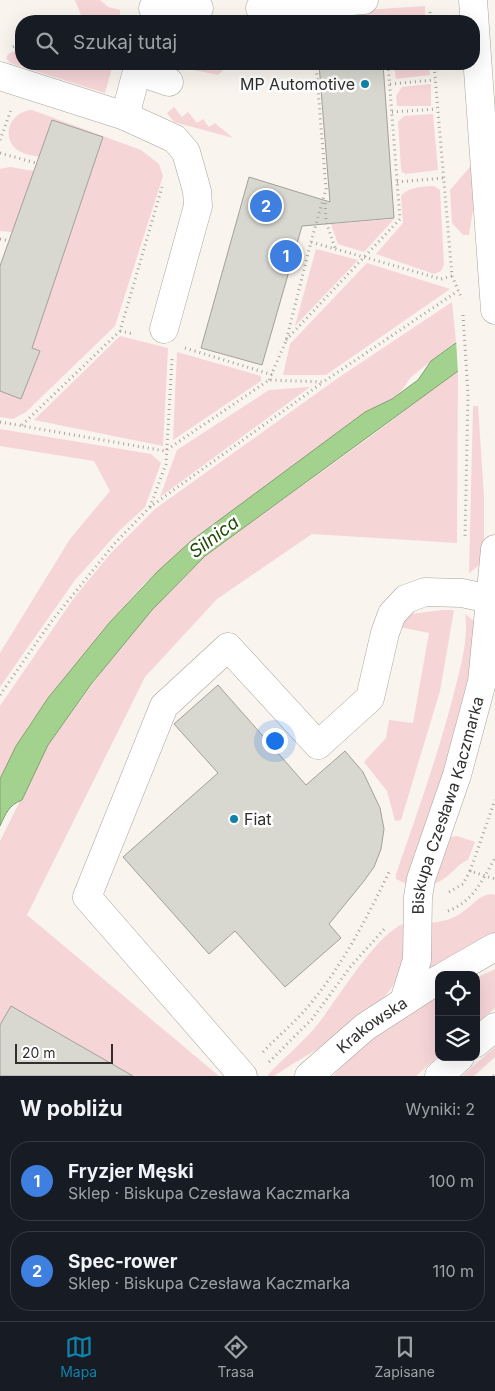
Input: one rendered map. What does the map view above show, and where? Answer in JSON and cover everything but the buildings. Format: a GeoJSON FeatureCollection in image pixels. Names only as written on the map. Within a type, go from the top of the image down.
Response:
{"type":"FeatureCollection","features":[{"type":"Feature","properties":{"kind":"street"},"geometry":{"type":"LineString","coordinates":[[270,12],[364,0]]}},
{"type":"Feature","properties":{"kind":"street"},"geometry":{"type":"LineString","coordinates":[[473,0],[474,15]]}},
{"type":"Feature","properties":{"kind":"street"},"geometry":{"type":"LineString","coordinates":[[152,12],[199,8]]}},
{"type":"Feature","properties":{"kind":"street"},"geometry":{"type":"LineString","coordinates":[[125,116],[137,70]]}},
{"type":"Feature","properties":{"kind":"street"},"geometry":{"type":"LineString","coordinates":[[144,70],[169,82]]}},
{"type":"Feature","properties":{"kind":"street"},"geometry":{"type":"LineString","coordinates":[[478,70],[494,304]]}},
{"type":"Feature","properties":{"kind":"street"},"geometry":{"type":"LineString","coordinates":[[0,76],[125,116],[166,133],[179,142],[186,152],[197,191],[196,214],[173,344]]}},
{"type":"Feature","properties":{"kind":"street","name":"Biskupa Czesława Kaczmarka"},"geometry":{"type":"LineString","coordinates":[[404,1000],[417,960],[418,896],[421,879],[457,775],[475,712],[485,663],[493,600],[495,549]]}},
{"type":"Feature","properties":{"kind":"street"},"geometry":{"type":"LineString","coordinates":[[256,1066],[87,896],[164,706],[228,647],[318,745],[370,698],[385,633],[392,614],[406,599],[425,592],[462,593],[493,600]]}},
{"type":"Feature","properties":{"kind":"street"},"geometry":{"type":"LineString","coordinates":[[453,971],[495,947]]}},
{"type":"Feature","properties":{"kind":"street","name":"Krakowska"},"geometry":{"type":"LineString","coordinates":[[309,1076],[365,1027],[435,981]]}},
{"type":"Feature","properties":{"kind":"street"},"geometry":{"type":"LineString","coordinates":[[480,1040],[495,1027]]}},
{"type":"Feature","properties":{"kind":"street"},"geometry":{"type":"LineString","coordinates":[[439,1076],[456,1061]]}},
{"type":"Feature","properties":{"kind":"path"},"geometry":{"type":"LineString","coordinates":[[126,15],[152,12]]}},
{"type":"Feature","properties":{"kind":"path"},"geometry":{"type":"LineString","coordinates":[[0,422],[166,451],[270,380],[286,341],[326,189],[316,70]]}},
{"type":"Feature","properties":{"kind":"path"},"geometry":{"type":"LineString","coordinates":[[286,341],[400,219],[389,70]]}},
{"type":"Feature","properties":{"kind":"path"},"geometry":{"type":"LineString","coordinates":[[434,70],[452,276],[462,299],[468,394],[464,546]]}},
{"type":"Feature","properties":{"kind":"path"},"geometry":{"type":"LineString","coordinates":[[390,84],[435,80]]}},
{"type":"Feature","properties":{"kind":"path"},"geometry":{"type":"LineString","coordinates":[[392,112],[437,110]]}},
{"type":"Feature","properties":{"kind":"path"},"geometry":{"type":"LineString","coordinates":[[0,153],[36,163]]}},
{"type":"Feature","properties":{"kind":"path"},"geometry":{"type":"LineString","coordinates":[[397,182],[443,178]]}},
{"type":"Feature","properties":{"kind":"path"},"geometry":{"type":"LineString","coordinates":[[21,426],[120,331],[163,184]]}},
{"type":"Feature","properties":{"kind":"path"},"geometry":{"type":"LineString","coordinates":[[324,199],[326,221],[335,248]]}},
{"type":"Feature","properties":{"kind":"path"},"geometry":{"type":"LineString","coordinates":[[0,239],[9,241]]}},
{"type":"Feature","properties":{"kind":"path"},"geometry":{"type":"LineString","coordinates":[[311,242],[441,279],[452,276]]}},
{"type":"Feature","properties":{"kind":"path"},"geometry":{"type":"LineString","coordinates":[[0,695],[51,622],[115,543],[150,508],[323,382],[458,291]]}},
{"type":"Feature","properties":{"kind":"path"},"geometry":{"type":"LineString","coordinates":[[120,331],[138,335]]}},
{"type":"Feature","properties":{"kind":"path"},"geometry":{"type":"LineString","coordinates":[[150,508],[166,464],[173,344],[273,375]]}},
{"type":"Feature","properties":{"kind":"path"},"geometry":{"type":"LineString","coordinates":[[270,380],[323,382]]}},
{"type":"Feature","properties":{"kind":"path"},"geometry":{"type":"LineString","coordinates":[[446,893],[463,884],[470,871],[493,813],[495,800]]}},
{"type":"Feature","properties":{"kind":"path"},"geometry":{"type":"LineString","coordinates":[[444,912],[470,897],[495,858]]}},
{"type":"Feature","properties":{"kind":"path"},"geometry":{"type":"LineString","coordinates":[[256,1066],[318,994],[357,937],[392,866]]}},
{"type":"Feature","properties":{"kind":"path"},"geometry":{"type":"LineString","coordinates":[[470,871],[495,879]]}},
{"type":"Feature","properties":{"kind":"path"},"geometry":{"type":"LineString","coordinates":[[256,1066],[312,1019],[351,966],[388,925]]}},
{"type":"Feature","properties":{"kind":"shaded area"},"geometry":{"type":"Polygon","coordinates":[[[75,0],[100,0],[108,7],[120,10],[120,15],[81,15],[75,0]]]}},
{"type":"Feature","properties":{"kind":"shaded area"},"geometry":{"type":"Polygon","coordinates":[[[425,6],[425,15],[351,15],[351,11],[425,6]]]}},
{"type":"Feature","properties":{"kind":"shaded area"},"geometry":{"type":"Polygon","coordinates":[[[15,51],[15,65],[10,63],[6,58],[8,54],[15,51]]]}},
{"type":"Feature","properties":{"kind":"shaded area"},"geometry":{"type":"Polygon","coordinates":[[[32,70],[111,70],[105,93],[32,70]]]}},
{"type":"Feature","properties":{"kind":"shaded area"},"geometry":{"type":"Polygon","coordinates":[[[194,70],[223,70],[218,75],[194,70]]]}},
{"type":"Feature","properties":{"kind":"shaded area"},"geometry":{"type":"Polygon","coordinates":[[[395,70],[430,70],[430,75],[396,79],[395,70]]]}},
{"type":"Feature","properties":{"kind":"shaded area"},"geometry":{"type":"Polygon","coordinates":[[[431,84],[431,106],[397,106],[396,96],[402,87],[431,84]]]}},
{"type":"Feature","properties":{"kind":"shaded area"},"geometry":{"type":"Polygon","coordinates":[[[174,107],[182,117],[188,112],[197,123],[203,119],[209,127],[215,123],[233,138],[174,122],[167,113],[174,107]]]}},
{"type":"Feature","properties":{"kind":"shaded area"},"geometry":{"type":"Polygon","coordinates":[[[32,110],[141,150],[159,164],[163,176],[115,326],[26,412],[13,419],[0,417],[0,391],[21,398],[40,352],[32,348],[103,137],[52,120],[39,157],[18,151],[11,143],[9,137],[10,124],[19,114],[32,110]]]}},
{"type":"Feature","properties":{"kind":"shaded area"},"geometry":{"type":"Polygon","coordinates":[[[433,114],[438,170],[406,174],[402,172],[401,168],[398,122],[404,116],[433,114]]]}},
{"type":"Feature","properties":{"kind":"shaded area"},"geometry":{"type":"Polygon","coordinates":[[[476,160],[475,197],[469,235],[463,235],[452,223],[450,190],[476,160]]]}},
{"type":"Feature","properties":{"kind":"shaded area"},"geometry":{"type":"Polygon","coordinates":[[[10,167],[34,171],[12,232],[0,231],[0,169],[10,167]]]}},
{"type":"Feature","properties":{"kind":"shaded area"},"geometry":{"type":"Polygon","coordinates":[[[434,186],[440,190],[444,265],[441,271],[434,274],[376,254],[403,223],[401,196],[412,189],[434,186]]]}},
{"type":"Feature","properties":{"kind":"shaded area"},"geometry":{"type":"Polygon","coordinates":[[[394,219],[364,252],[338,244],[331,224],[394,219]]]}},
{"type":"Feature","properties":{"kind":"shaded area"},"geometry":{"type":"Polygon","coordinates":[[[316,249],[358,260],[295,326],[316,249]]]}},
{"type":"Feature","properties":{"kind":"shaded area"},"geometry":{"type":"Polygon","coordinates":[[[367,263],[450,289],[326,375],[283,375],[290,344],[367,263]]]}},
{"type":"Feature","properties":{"kind":"shaded area"},"geometry":{"type":"Polygon","coordinates":[[[452,302],[456,341],[411,377],[402,390],[392,399],[365,412],[191,541],[143,585],[48,698],[29,725],[0,779],[0,706],[74,598],[111,553],[155,509],[338,378],[452,302]]]}},
{"type":"Feature","properties":{"kind":"shaded area"},"geometry":{"type":"Polygon","coordinates":[[[120,336],[168,348],[163,446],[34,420],[120,336]]]}},
{"type":"Feature","properties":{"kind":"shaded area"},"geometry":{"type":"Polygon","coordinates":[[[177,352],[261,376],[261,381],[173,440],[177,352]]]}},
{"type":"Feature","properties":{"kind":"shaded area"},"geometry":{"type":"Polygon","coordinates":[[[458,370],[457,543],[312,534],[217,599],[145,677],[27,915],[219,1076],[0,1076],[0,841],[48,745],[119,648],[152,610],[205,556],[374,434],[458,370]]]}},
{"type":"Feature","properties":{"kind":"shaded area"},"geometry":{"type":"Polygon","coordinates":[[[310,387],[160,497],[177,450],[269,390],[310,387]]]}},
{"type":"Feature","properties":{"kind":"shaded area"},"geometry":{"type":"Polygon","coordinates":[[[473,406],[478,406],[484,496],[484,556],[478,566],[469,573],[473,406]]]}},
{"type":"Feature","properties":{"kind":"shaded area"},"geometry":{"type":"Polygon","coordinates":[[[0,429],[151,454],[161,463],[145,507],[119,531],[75,580],[0,687],[0,653],[70,539],[110,491],[94,461],[0,446],[0,429]]]}},
{"type":"Feature","properties":{"kind":"shaded area"},"geometry":{"type":"Polygon","coordinates":[[[454,610],[440,691],[401,820],[395,821],[387,791],[364,762],[386,738],[389,720],[413,723],[429,633],[400,627],[400,622],[410,614],[454,610]]]}},
{"type":"Feature","properties":{"kind":"shaded area"},"geometry":{"type":"Polygon","coordinates":[[[465,614],[475,622],[478,630],[459,733],[407,884],[396,879],[396,874],[448,716],[465,644],[465,614]]]}},
{"type":"Feature","properties":{"kind":"shaded area"},"geometry":{"type":"Polygon","coordinates":[[[457,836],[475,842],[468,860],[434,884],[451,837],[457,836]]]}},
{"type":"Feature","properties":{"kind":"shaded area"},"geometry":{"type":"Polygon","coordinates":[[[492,894],[495,895],[495,936],[430,970],[429,923],[452,918],[480,898],[492,894]]]}},
{"type":"Feature","properties":{"kind":"shaded area"},"geometry":{"type":"Polygon","coordinates":[[[404,923],[402,963],[390,991],[377,1005],[344,1032],[274,1076],[267,1076],[312,1031],[369,954],[393,930],[404,923]]]}},
{"type":"Feature","properties":{"kind":"shaded area"},"geometry":{"type":"Polygon","coordinates":[[[495,969],[495,1008],[480,1021],[480,1016],[480,976],[495,969]]]}},
{"type":"Feature","properties":{"kind":"shaded area"},"geometry":{"type":"Polygon","coordinates":[[[435,999],[435,1059],[416,1076],[333,1076],[358,1048],[389,1022],[435,999]]]}},
{"type":"Feature","properties":{"kind":"shaded area"},"geometry":{"type":"Polygon","coordinates":[[[495,1047],[495,1057],[474,1076],[462,1076],[480,1061],[495,1047]]]}},
{"type":"Feature","properties":{"kind":"water","name":"Silnica"},"geometry":{"type":"Polygon","coordinates":[[[495,314],[495,344],[205,556],[152,610],[92,683],[48,745],[22,800],[11,807],[0,826],[0,779],[16,746],[48,698],[110,622],[158,571],[191,541],[365,412],[392,399],[418,380],[431,361],[495,314]]]}},
{"type":"Feature","properties":{"kind":"pier"},"geometry":{"type":"Polygon","coordinates":[[[495,312],[495,347],[458,374],[456,339],[495,312]]]}},
{"type":"Feature","properties":{"kind":"place","name":"MP Automotive"},"geometry":{"type":"Point","coordinates":[365,84]}},
{"type":"Feature","properties":{"kind":"place","name":"Spec-rower"},"geometry":{"type":"Point","coordinates":[266,206]}},
{"type":"Feature","properties":{"kind":"place","name":"Fryzjer Męski"},"geometry":{"type":"Point","coordinates":[286,256]}},
{"type":"Feature","properties":{"kind":"place","name":"Fiat"},"geometry":{"type":"Point","coordinates":[234,819]}}]}
